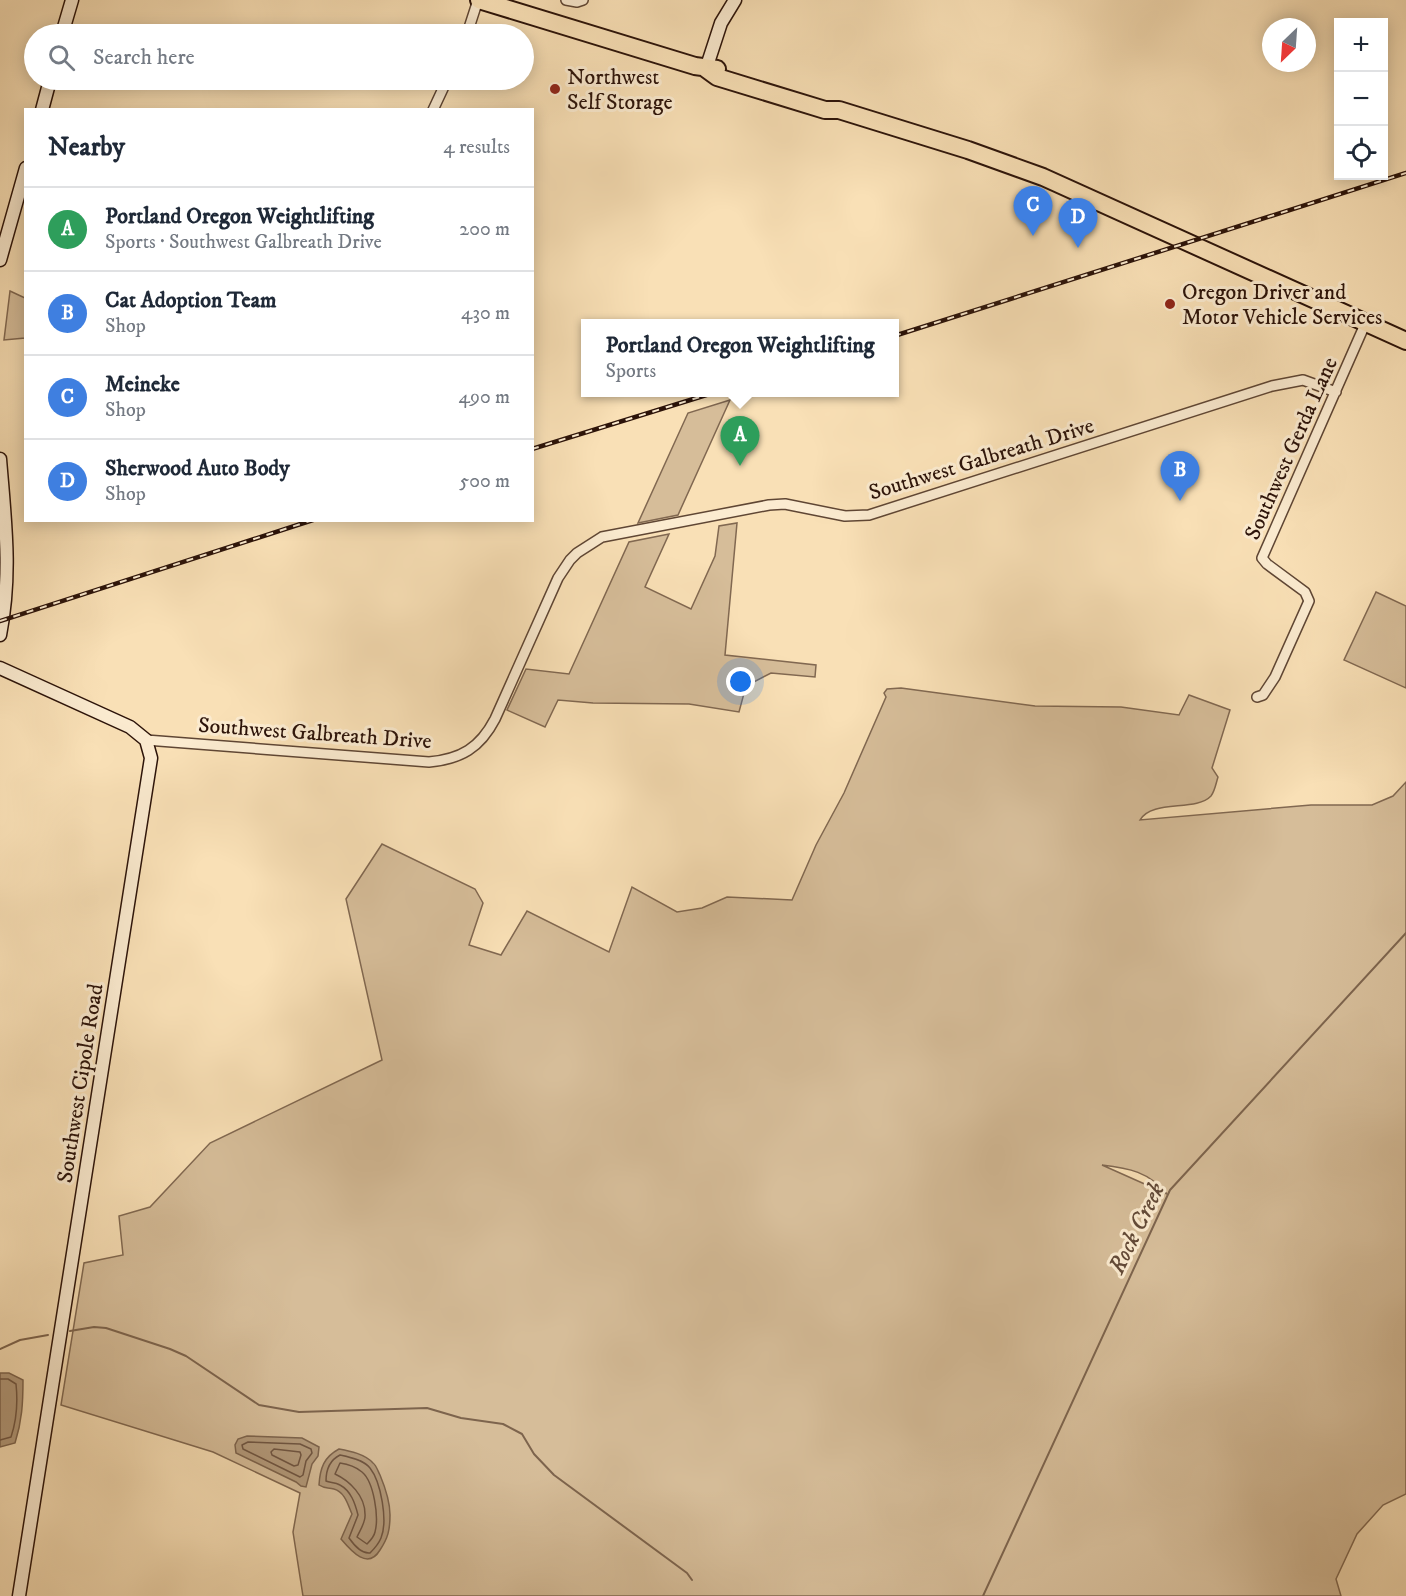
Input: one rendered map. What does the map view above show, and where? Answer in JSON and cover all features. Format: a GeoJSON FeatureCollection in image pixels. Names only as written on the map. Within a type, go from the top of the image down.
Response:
{"type":"FeatureCollection","features":[{"type":"Feature","properties":{"kind":"highway"},"geometry":{"type":"LineString","coordinates":[[478,0],[706,69],[718,69],[828,102],[839,110],[979,154],[1043,177],[1406,341]]}},
{"type":"Feature","properties":{"kind":"street"},"geometry":{"type":"LineString","coordinates":[[65,24],[72,0]]}},
{"type":"Feature","properties":{"kind":"street"},"geometry":{"type":"LineString","coordinates":[[470,24],[478,0]]}},
{"type":"Feature","properties":{"kind":"street"},"geometry":{"type":"LineString","coordinates":[[566,0],[577,2],[583,0]]}},
{"type":"Feature","properties":{"kind":"street"},"geometry":{"type":"LineString","coordinates":[[706,69],[721,23],[735,0]]}},
{"type":"Feature","properties":{"kind":"street"},"geometry":{"type":"LineString","coordinates":[[43,108],[47,90]]}},
{"type":"Feature","properties":{"kind":"street"},"geometry":{"type":"LineString","coordinates":[[434,108],[442,90]]}},
{"type":"Feature","properties":{"kind":"street"},"geometry":{"type":"LineString","coordinates":[[0,260],[24,175]]}},
{"type":"Feature","properties":{"kind":"street","name":"Southwest Gerda Lane"},"geometry":{"type":"LineString","coordinates":[[1257,698],[1263,695],[1275,677],[1309,601],[1305,592],[1267,564],[1263,558],[1366,322]]}},
{"type":"Feature","properties":{"kind":"street","name":"Southwest Galbreath Drive"},"geometry":{"type":"LineString","coordinates":[[146,740],[429,762],[453,759],[474,747],[487,734],[558,578],[577,553],[602,537],[769,505],[785,504],[845,516],[869,515],[1272,386],[1303,380],[1336,392]]}},
{"type":"Feature","properties":{"kind":"street"},"geometry":{"type":"LineString","coordinates":[[0,459],[8,558],[6,599],[0,635]]}},
{"type":"Feature","properties":{"kind":"street"},"geometry":{"type":"LineString","coordinates":[[0,668],[123,723],[136,730],[146,740]]}},
{"type":"Feature","properties":{"kind":"street","name":"Southwest Cipole Road"},"geometry":{"type":"LineString","coordinates":[[19,1596],[150,775],[151,758],[146,740]]}},
{"type":"Feature","properties":{"kind":"shaded area"},"geometry":{"type":"Polygon","coordinates":[[[10,291],[24,298],[24,338],[4,340],[10,291]]]}},
{"type":"Feature","properties":{"kind":"shaded area"},"geometry":{"type":"Polygon","coordinates":[[[730,400],[678,515],[638,523],[688,413],[730,400]]]}},
{"type":"Feature","properties":{"kind":"shaded area"},"geometry":{"type":"Polygon","coordinates":[[[737,523],[725,655],[816,665],[815,677],[771,673],[746,686],[739,712],[689,704],[593,703],[558,700],[545,727],[507,710],[526,669],[569,674],[629,542],[669,534],[645,587],[691,609],[715,556],[719,526],[737,523]]]}},
{"type":"Feature","properties":{"kind":"shaded area"},"geometry":{"type":"Polygon","coordinates":[[[1376,592],[1406,606],[1406,688],[1344,660],[1376,592]]]}},
{"type":"Feature","properties":{"kind":"shaded area"},"geometry":{"type":"Polygon","coordinates":[[[901,688],[1035,706],[1121,707],[1179,715],[1189,695],[1230,710],[1212,768],[1218,777],[1211,796],[1195,804],[1154,810],[1140,820],[1311,805],[1372,805],[1393,796],[1406,782],[1406,1494],[1383,1505],[1357,1534],[1336,1579],[1341,1596],[303,1596],[293,1532],[300,1493],[213,1452],[61,1405],[84,1263],[123,1255],[119,1216],[150,1207],[210,1143],[382,1060],[346,899],[382,844],[475,889],[483,903],[469,945],[501,955],[527,911],[609,952],[632,887],[677,912],[702,908],[727,897],[792,900],[816,845],[844,793],[886,697],[884,693],[887,689],[901,688]],[[1102,1165],[1167,1194],[1146,1176],[1102,1165]]]}},
{"type":"Feature","properties":{"kind":"water"},"geometry":{"type":"Polygon","coordinates":[[[0,1373],[9,1373],[23,1380],[22,1412],[15,1443],[0,1447],[0,1373]]]}},
{"type":"Feature","properties":{"kind":"water"},"geometry":{"type":"Polygon","coordinates":[[[247,1436],[302,1438],[319,1447],[318,1456],[312,1464],[306,1487],[236,1453],[235,1445],[238,1439],[247,1436]]]}},
{"type":"Feature","properties":{"kind":"water"},"geometry":{"type":"Polygon","coordinates":[[[339,1449],[362,1455],[370,1460],[380,1475],[387,1494],[390,1515],[388,1534],[380,1550],[370,1559],[360,1557],[341,1539],[352,1514],[343,1496],[332,1488],[319,1485],[320,1473],[324,1464],[339,1449]]]}},
{"type":"Feature","properties":{"kind":"waterway","name":"Rock Creek"},"geometry":{"type":"LineString","coordinates":[[983,1596],[1170,1190],[1406,933]]}},
{"type":"Feature","properties":{"kind":"waterway"},"geometry":{"type":"LineString","coordinates":[[70,1331],[94,1327],[106,1328],[170,1349],[186,1356],[259,1405],[299,1412],[427,1408],[461,1418],[503,1424],[522,1434],[534,1454],[554,1475],[687,1573],[692,1580]]}},
{"type":"Feature","properties":{"kind":"waterway"},"geometry":{"type":"LineString","coordinates":[[0,1349],[20,1340],[48,1335]]}},
{"type":"Feature","properties":{"kind":"railway"},"geometry":{"type":"LineString","coordinates":[[899,334],[1406,173]]}},
{"type":"Feature","properties":{"kind":"railway"},"geometry":{"type":"LineString","coordinates":[[534,448],[700,397]]}},
{"type":"Feature","properties":{"kind":"railway"},"geometry":{"type":"LineString","coordinates":[[0,621],[307,522]]}},
{"type":"Feature","properties":{"kind":"place","name":"Northwest Self Storage"},"geometry":{"type":"Point","coordinates":[555,89]}},
{"type":"Feature","properties":{"kind":"place","name":"Meineke"},"geometry":{"type":"Point","coordinates":[1033,236]}},
{"type":"Feature","properties":{"kind":"place","name":"Sherwood Auto Body"},"geometry":{"type":"Point","coordinates":[1078,248]}},
{"type":"Feature","properties":{"kind":"place","name":"Oregon Driver and Motor Vehicle Services"},"geometry":{"type":"Point","coordinates":[1170,304]}},
{"type":"Feature","properties":{"kind":"place","name":"Portland Oregon Weightlifting"},"geometry":{"type":"Point","coordinates":[740,466]}},
{"type":"Feature","properties":{"kind":"place","name":"Cat Adoption Team"},"geometry":{"type":"Point","coordinates":[1180,501]}}]}
